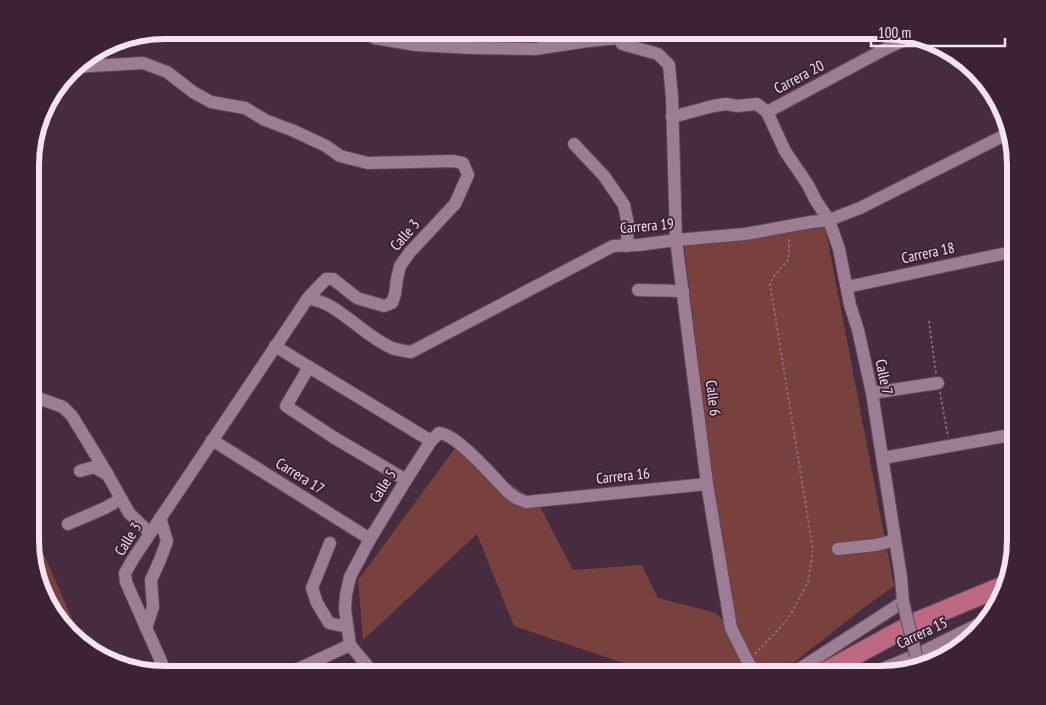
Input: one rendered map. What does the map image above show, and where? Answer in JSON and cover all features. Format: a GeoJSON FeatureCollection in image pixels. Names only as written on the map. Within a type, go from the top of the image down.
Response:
{"type":"FeatureCollection","features":[{"type":"Feature","properties":{"kind":"highway"},"geometry":{"type":"LineString","coordinates":[[835,666],[916,622],[998,588]]}},
{"type":"Feature","properties":{"kind":"highway"},"geometry":{"type":"LineString","coordinates":[[854,666],[920,634],[988,606]]}},
{"type":"Feature","properties":{"kind":"street"},"geometry":{"type":"LineString","coordinates":[[382,39],[416,44],[474,48],[535,49],[593,39]]}},
{"type":"Feature","properties":{"kind":"street"},"geometry":{"type":"LineString","coordinates":[[621,39],[622,44],[658,54],[669,65],[672,117]]}},
{"type":"Feature","properties":{"kind":"street","name":"Carrera 20"},"geometry":{"type":"LineString","coordinates":[[672,117],[726,104],[737,106],[757,104],[768,112],[902,41]]}},
{"type":"Feature","properties":{"kind":"street","name":"Calle 3"},"geometry":{"type":"LineString","coordinates":[[87,66],[143,62],[168,72],[193,92],[211,102],[245,108],[265,120],[318,142],[340,156],[368,163],[453,161],[463,163],[468,175],[455,204],[410,252],[400,266],[392,302],[384,306],[357,298],[333,279],[326,279],[308,298],[134,559],[126,573],[126,582],[163,666]]}},
{"type":"Feature","properties":{"kind":"street","name":"Calle 7"},"geometry":{"type":"LineString","coordinates":[[768,112],[785,152],[829,220],[839,249],[872,393],[901,577],[903,602],[917,661]]}},
{"type":"Feature","properties":{"kind":"street","name":"Calle 6"},"geometry":{"type":"LineString","coordinates":[[672,117],[676,240],[708,484],[731,628],[751,666]]}},
{"type":"Feature","properties":{"kind":"street","name":"Carrera 19"},"geometry":{"type":"LineString","coordinates":[[308,298],[331,306],[391,348],[411,352],[613,246],[745,234],[829,220],[860,208],[1004,136]]}},
{"type":"Feature","properties":{"kind":"street"},"geometry":{"type":"LineString","coordinates":[[574,144],[604,176],[624,205],[628,224],[627,246]]}},
{"type":"Feature","properties":{"kind":"street","name":"Carrera 18"},"geometry":{"type":"LineString","coordinates":[[847,287],[1007,253]]}},
{"type":"Feature","properties":{"kind":"street"},"geometry":{"type":"LineString","coordinates":[[638,290],[683,291]]}},
{"type":"Feature","properties":{"kind":"street"},"geometry":{"type":"LineString","coordinates":[[275,346],[430,441]]}},
{"type":"Feature","properties":{"kind":"street"},"geometry":{"type":"LineString","coordinates":[[308,367],[286,406],[333,437],[406,480]]}},
{"type":"Feature","properties":{"kind":"street"},"geometry":{"type":"LineString","coordinates":[[872,393],[938,382]]}},
{"type":"Feature","properties":{"kind":"street"},"geometry":{"type":"LineString","coordinates":[[39,398],[63,407],[72,416],[129,513],[150,534]]}},
{"type":"Feature","properties":{"kind":"street","name":"Carrera 16"},"geometry":{"type":"LineString","coordinates":[[430,441],[439,433],[450,436],[466,449],[508,492],[526,502],[708,484]]}},
{"type":"Feature","properties":{"kind":"street"},"geometry":{"type":"LineString","coordinates":[[883,458],[1007,436]]}},
{"type":"Feature","properties":{"kind":"street","name":"Carrera 17"},"geometry":{"type":"LineString","coordinates":[[212,440],[370,539]]}},
{"type":"Feature","properties":{"kind":"street","name":"Calle 5"},"geometry":{"type":"LineString","coordinates":[[350,645],[345,609],[350,577],[370,539],[430,441]]}},
{"type":"Feature","properties":{"kind":"street"},"geometry":{"type":"LineString","coordinates":[[80,471],[94,467],[108,475]]}},
{"type":"Feature","properties":{"kind":"street"},"geometry":{"type":"LineString","coordinates":[[68,524],[105,508],[121,498]]}},
{"type":"Feature","properties":{"kind":"street"},"geometry":{"type":"LineString","coordinates":[[146,628],[152,607],[150,580],[167,541],[160,518]]}},
{"type":"Feature","properties":{"kind":"street"},"geometry":{"type":"LineString","coordinates":[[838,549],[876,545],[895,540]]}},
{"type":"Feature","properties":{"kind":"street"},"geometry":{"type":"LineString","coordinates":[[330,544],[312,588],[316,603],[329,623],[347,627]]}},
{"type":"Feature","properties":{"kind":"street"},"geometry":{"type":"LineString","coordinates":[[804,666],[903,602]]}},
{"type":"Feature","properties":{"kind":"street","name":"Carrera 15"},"geometry":{"type":"LineString","coordinates":[[917,661],[967,632]]}},
{"type":"Feature","properties":{"kind":"street"},"geometry":{"type":"LineString","coordinates":[[304,666],[350,645],[368,666]]}},
{"type":"Feature","properties":{"kind":"path"},"geometry":{"type":"LineString","coordinates":[[748,662],[788,619],[808,582],[813,550],[770,284],[774,276],[788,260],[790,253],[787,226]]}},
{"type":"Feature","properties":{"kind":"path"},"geometry":{"type":"LineString","coordinates":[[946,423],[950,446]]}},
{"type":"Feature","properties":{"kind":"shaded area"},"geometry":{"type":"Polygon","coordinates":[[[825,226],[894,586],[789,666],[632,666],[514,626],[477,534],[363,640],[358,580],[456,447],[538,503],[573,570],[642,565],[658,598],[716,613],[730,628],[684,244],[825,226]]]}},
{"type":"Feature","properties":{"kind":"shaded area"},"geometry":{"type":"Polygon","coordinates":[[[39,544],[77,630],[60,610],[48,589],[41,565],[39,544]]]}}]}
